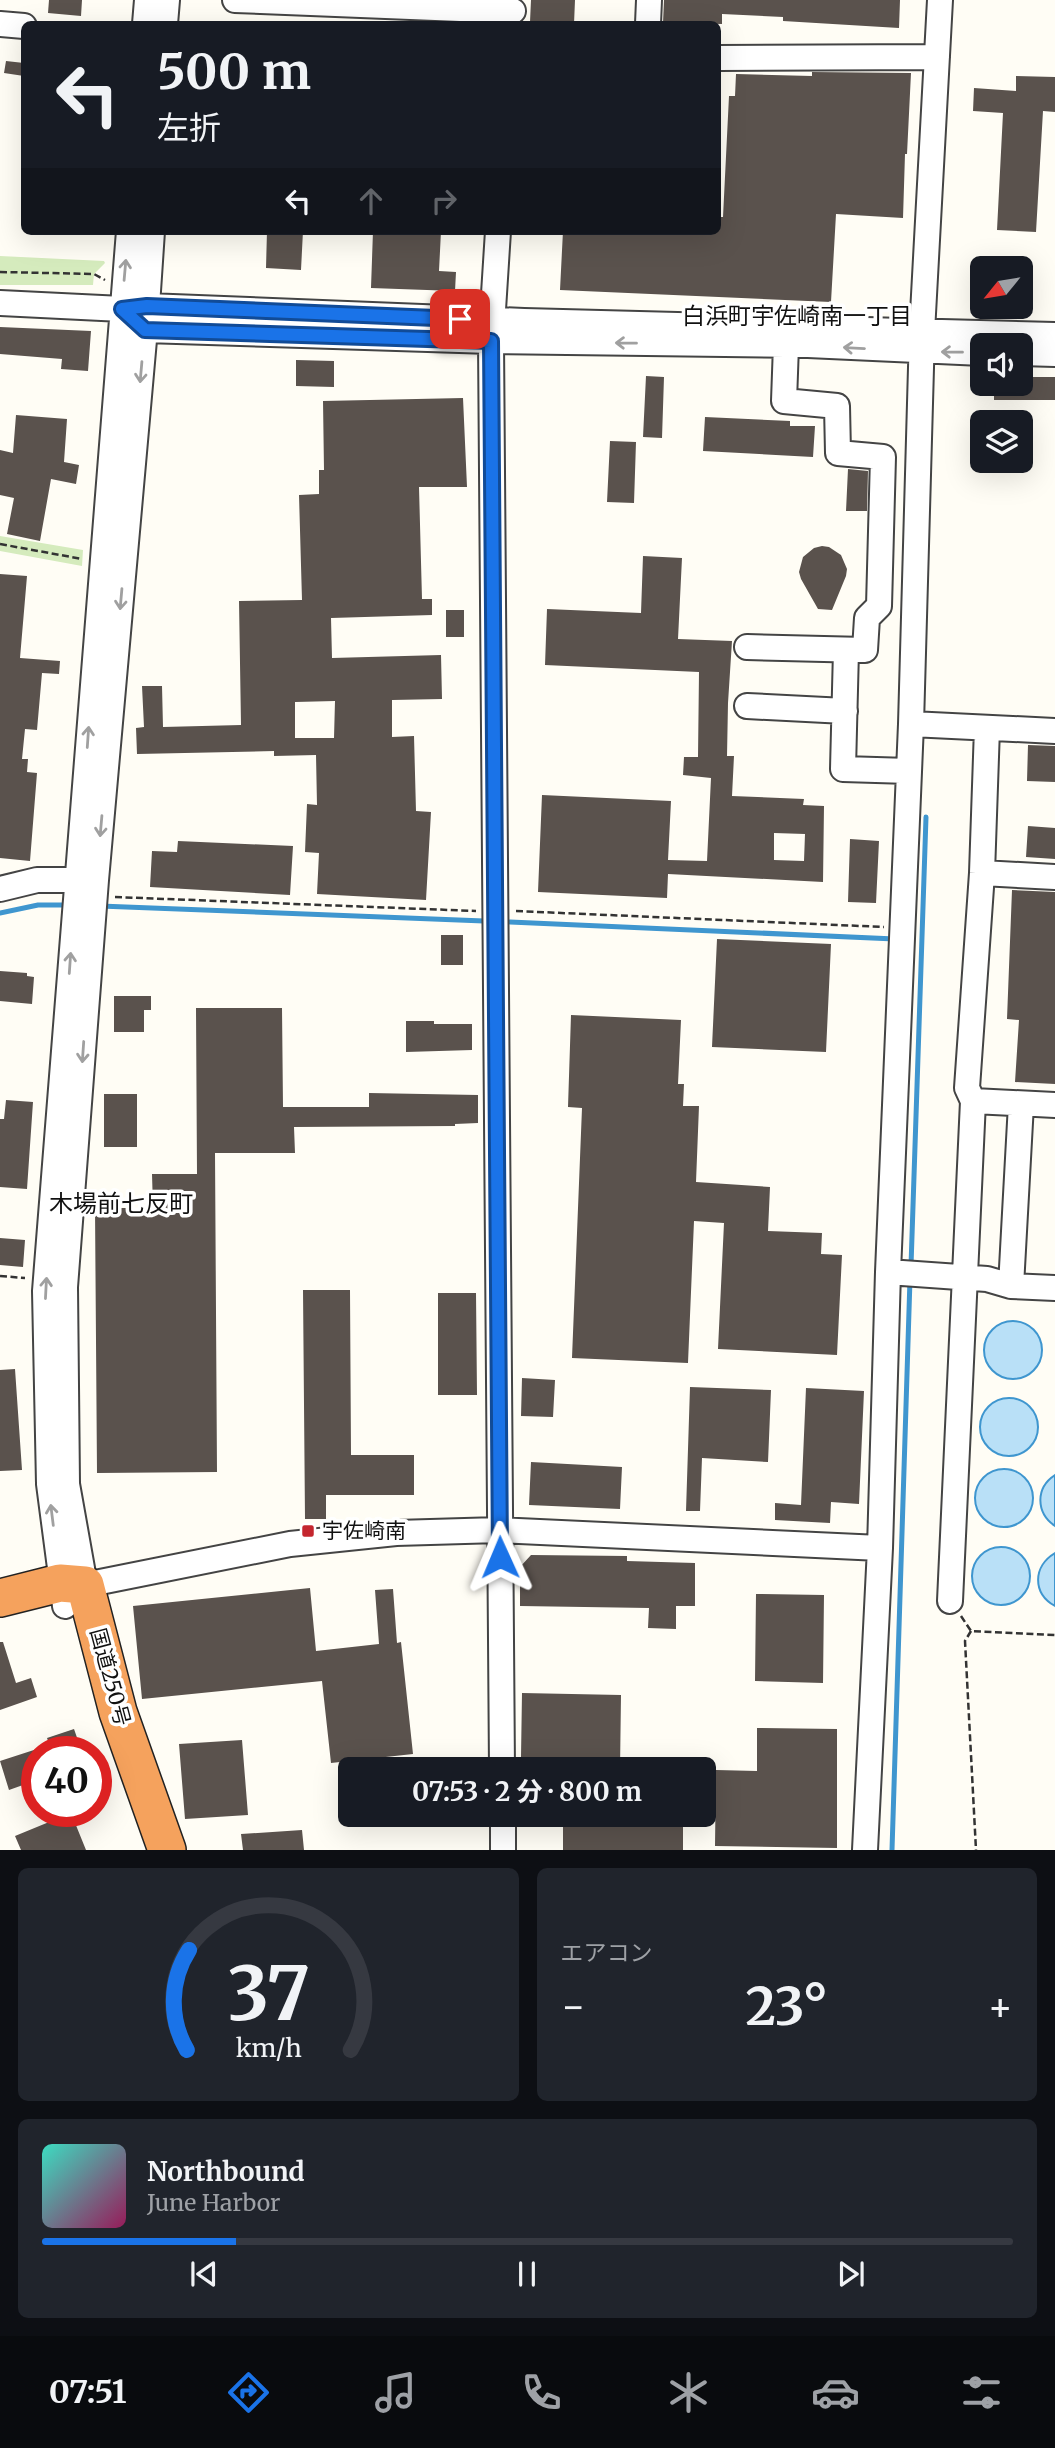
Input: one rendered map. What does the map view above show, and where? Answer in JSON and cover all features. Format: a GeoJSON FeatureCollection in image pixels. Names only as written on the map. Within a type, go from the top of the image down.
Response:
{"type":"FeatureCollection","features":[{"type":"Feature","properties":{"kind":"highway"},"geometry":{"type":"LineString","coordinates":[[0,1598],[70,1592]]}},
{"type":"Feature","properties":{"kind":"highway"},"geometry":{"type":"LineString","coordinates":[[0,1622],[70,1592]]}},
{"type":"Feature","properties":{"kind":"highway","name":"国道250号"},"geometry":{"type":"LineString","coordinates":[[70,1592],[87,1686],[115,1772],[147,1850]]}},
{"type":"Feature","properties":{"kind":"highway","name":"国道250号"},"geometry":{"type":"LineString","coordinates":[[70,1592],[118,1712],[167,1850]]}},
{"type":"Feature","properties":{"kind":"street"},"geometry":{"type":"LineString","coordinates":[[145,21],[148,0]]}},
{"type":"Feature","properties":{"kind":"street"},"geometry":{"type":"LineString","coordinates":[[165,21],[167,0]]}},
{"type":"Feature","properties":{"kind":"street"},"geometry":{"type":"LineString","coordinates":[[234,0],[513,12]]}},
{"type":"Feature","properties":{"kind":"street"},"geometry":{"type":"LineString","coordinates":[[648,21],[649,0]]}},
{"type":"Feature","properties":{"kind":"street"},"geometry":{"type":"LineString","coordinates":[[865,1850],[880,1548],[888,1272],[911,724],[922,342],[940,0]]}},
{"type":"Feature","properties":{"kind":"street"},"geometry":{"type":"LineString","coordinates":[[0,24],[21,26]]}},
{"type":"Feature","properties":{"kind":"street"},"geometry":{"type":"LineString","coordinates":[[721,58],[937,57]]}},
{"type":"Feature","properties":{"kind":"street"},"geometry":{"type":"LineString","coordinates":[[95,885],[128,235]]}},
{"type":"Feature","properties":{"kind":"street"},"geometry":{"type":"LineString","coordinates":[[152,235],[95,885],[45,1291],[49,1484],[70,1592],[290,1544],[396,1533],[499,1530],[880,1548]]}},
{"type":"Feature","properties":{"kind":"street"},"geometry":{"type":"LineString","coordinates":[[498,235],[491,331],[502,1757]]}},
{"type":"Feature","properties":{"kind":"street"},"geometry":{"type":"LineString","coordinates":[[0,303],[122,309],[146,318],[786,345],[1055,335]]}},
{"type":"Feature","properties":{"kind":"street"},"geometry":{"type":"LineString","coordinates":[[491,331],[922,342],[970,351]]}},
{"type":"Feature","properties":{"kind":"street"},"geometry":{"type":"LineString","coordinates":[[747,647],[864,650],[867,618],[879,606],[883,457],[838,453],[837,405],[784,401],[786,345]]}},
{"type":"Feature","properties":{"kind":"street"},"geometry":{"type":"LineString","coordinates":[[1033,353],[1055,354]]}},
{"type":"Feature","properties":{"kind":"street"},"geometry":{"type":"LineString","coordinates":[[846,650],[843,769],[909,771]]}},
{"type":"Feature","properties":{"kind":"street"},"geometry":{"type":"LineString","coordinates":[[747,706],[845,710]]}},
{"type":"Feature","properties":{"kind":"street"},"geometry":{"type":"LineString","coordinates":[[911,724],[1055,731]]}},
{"type":"Feature","properties":{"kind":"street"},"geometry":{"type":"LineString","coordinates":[[950,1601],[973,1101],[967,1088],[982,873],[987,728]]}},
{"type":"Feature","properties":{"kind":"street"},"geometry":{"type":"LineString","coordinates":[[982,873],[1055,877]]}},
{"type":"Feature","properties":{"kind":"street"},"geometry":{"type":"LineString","coordinates":[[0,889],[37,880],[95,885]]}},
{"type":"Feature","properties":{"kind":"street"},"geometry":{"type":"LineString","coordinates":[[973,1101],[1055,1105]]}},
{"type":"Feature","properties":{"kind":"street"},"geometry":{"type":"LineString","coordinates":[[1011,1286],[1021,1104]]}},
{"type":"Feature","properties":{"kind":"street"},"geometry":{"type":"LineString","coordinates":[[888,1272],[987,1279],[1011,1286],[1055,1289]]}},
{"type":"Feature","properties":{"kind":"street"},"geometry":{"type":"LineString","coordinates":[[503,1827],[503,1850]]}},
{"type":"Feature","properties":{"kind":"path"},"geometry":{"type":"LineString","coordinates":[[0,272],[94,274],[105,280]]}},
{"type":"Feature","properties":{"kind":"path"},"geometry":{"type":"LineString","coordinates":[[0,544],[89,560]]}},
{"type":"Feature","properties":{"kind":"path"},"geometry":{"type":"LineString","coordinates":[[95,885],[483,911]]}},
{"type":"Feature","properties":{"kind":"path"},"geometry":{"type":"LineString","coordinates":[[506,911],[888,927]]}},
{"type":"Feature","properties":{"kind":"path"},"geometry":{"type":"LineString","coordinates":[[0,1276],[33,1279]]}},
{"type":"Feature","properties":{"kind":"path"},"geometry":{"type":"LineString","coordinates":[[950,1601],[971,1631]]}},
{"type":"Feature","properties":{"kind":"path"},"geometry":{"type":"LineString","coordinates":[[971,1631],[1055,1635]]}},
{"type":"Feature","properties":{"kind":"path"},"geometry":{"type":"LineString","coordinates":[[971,1631],[965,1641],[976,1850]]}},
{"type":"Feature","properties":{"kind":"green space"},"geometry":{"type":"Polygon","coordinates":[[[0,256],[105,263],[94,274],[93,285],[0,285],[0,256]]]}},
{"type":"Feature","properties":{"kind":"green space"},"geometry":{"type":"Polygon","coordinates":[[[0,536],[83,550],[82,566],[0,551],[0,536]]]}},
{"type":"Feature","properties":{"kind":"water"},"geometry":{"type":"Polygon","coordinates":[[[1013,1321],[1024,1323],[1037,1334],[1042,1350],[1040,1361],[1029,1374],[1013,1379],[1002,1377],[989,1366],[984,1350],[986,1339],[997,1326],[1013,1321]]]}},
{"type":"Feature","properties":{"kind":"water"},"geometry":{"type":"Polygon","coordinates":[[[1009,1398],[1020,1400],[1033,1411],[1038,1427],[1036,1438],[1025,1451],[1009,1456],[998,1454],[985,1443],[980,1427],[982,1416],[993,1403],[1009,1398]]]}},
{"type":"Feature","properties":{"kind":"water"},"geometry":{"type":"Polygon","coordinates":[[[1004,1469],[1015,1471],[1028,1482],[1033,1498],[1031,1509],[1020,1522],[1004,1527],[993,1525],[980,1514],[975,1498],[977,1487],[988,1474],[1004,1469]]]}},
{"type":"Feature","properties":{"kind":"water"},"geometry":{"type":"Polygon","coordinates":[[[1055,1475],[1055,1526],[1044,1514],[1040,1501],[1048,1480],[1055,1475]]]}},
{"type":"Feature","properties":{"kind":"water"},"geometry":{"type":"Polygon","coordinates":[[[1001,1547],[1012,1549],[1025,1560],[1030,1576],[1028,1587],[1017,1600],[1001,1605],[990,1603],[977,1592],[972,1576],[974,1565],[985,1552],[1001,1547]]]}},
{"type":"Feature","properties":{"kind":"water"},"geometry":{"type":"Polygon","coordinates":[[[1055,1553],[1055,1606],[1042,1594],[1038,1580],[1042,1565],[1055,1553]]]}},
{"type":"Feature","properties":{"kind":"building"},"geometry":{"type":"Polygon","coordinates":[[[49,0],[82,0],[81,16],[48,13],[49,0]]]}},
{"type":"Feature","properties":{"kind":"building"},"geometry":{"type":"Polygon","coordinates":[[[531,0],[575,0],[574,21],[530,21],[531,0]]]}},
{"type":"Feature","properties":{"kind":"building"},"geometry":{"type":"Polygon","coordinates":[[[664,0],[900,0],[899,28],[783,21],[783,17],[722,14],[722,24],[721,21],[663,21],[664,0]]]}},
{"type":"Feature","properties":{"kind":"building"},"geometry":{"type":"Polygon","coordinates":[[[6,61],[21,63],[21,76],[4,73],[6,61]]]}},
{"type":"Feature","properties":{"kind":"building"},"geometry":{"type":"Polygon","coordinates":[[[812,72],[911,73],[903,218],[836,214],[831,302],[560,290],[563,235],[721,235],[729,96],[735,96],[736,74],[812,76],[812,72]]]}},
{"type":"Feature","properties":{"kind":"building"},"geometry":{"type":"Polygon","coordinates":[[[1016,76],[1055,77],[1055,112],[1043,111],[1036,232],[997,230],[1003,113],[973,111],[974,88],[1016,91],[1016,76]]]}},
{"type":"Feature","properties":{"kind":"building"},"geometry":{"type":"Polygon","coordinates":[[[267,235],[303,235],[301,270],[266,268],[267,235]]]}},
{"type":"Feature","properties":{"kind":"building"},"geometry":{"type":"Polygon","coordinates":[[[373,235],[441,235],[439,271],[456,272],[455,291],[371,288],[373,235]]]}},
{"type":"Feature","properties":{"kind":"building"},"geometry":{"type":"Polygon","coordinates":[[[0,327],[91,331],[88,371],[61,369],[62,359],[0,354],[0,327]]]}},
{"type":"Feature","properties":{"kind":"building"},"geometry":{"type":"Polygon","coordinates":[[[296,360],[334,361],[334,387],[296,386],[296,360]]]}},
{"type":"Feature","properties":{"kind":"building"},"geometry":{"type":"Polygon","coordinates":[[[646,376],[664,377],[662,438],[643,437],[646,376]]]}},
{"type":"Feature","properties":{"kind":"building"},"geometry":{"type":"Polygon","coordinates":[[[1033,377],[1055,377],[1055,400],[994,400],[994,396],[1033,396],[1033,377]]]}},
{"type":"Feature","properties":{"kind":"building"},"geometry":{"type":"Polygon","coordinates":[[[463,398],[467,487],[419,487],[422,599],[432,599],[432,615],[331,618],[332,658],[441,655],[442,699],[392,700],[392,737],[414,736],[416,811],[431,812],[426,900],[317,894],[319,853],[305,852],[307,804],[317,805],[316,755],[274,756],[274,751],[137,754],[136,728],[144,727],[142,686],[162,686],[163,727],[241,725],[239,601],[302,600],[299,495],[319,494],[319,470],[324,470],[323,401],[463,398]],[[335,701],[295,702],[295,738],[334,738],[335,701]]]}},
{"type":"Feature","properties":{"kind":"building"},"geometry":{"type":"Polygon","coordinates":[[[16,415],[67,419],[64,462],[79,465],[76,484],[51,479],[40,541],[7,534],[14,498],[0,495],[0,450],[13,453],[16,415]]]}},
{"type":"Feature","properties":{"kind":"building"},"geometry":{"type":"Polygon","coordinates":[[[705,417],[790,421],[790,426],[815,426],[813,457],[703,451],[705,417]]]}},
{"type":"Feature","properties":{"kind":"building"},"geometry":{"type":"Polygon","coordinates":[[[610,441],[636,442],[634,503],[607,502],[610,441]]]}},
{"type":"Feature","properties":{"kind":"building"},"geometry":{"type":"Polygon","coordinates":[[[848,469],[868,471],[867,511],[846,511],[848,469]]]}},
{"type":"Feature","properties":{"kind":"building"},"geometry":{"type":"Polygon","coordinates":[[[822,546],[841,555],[847,569],[832,610],[818,609],[799,572],[803,557],[814,548],[822,546]]]}},
{"type":"Feature","properties":{"kind":"building"},"geometry":{"type":"Polygon","coordinates":[[[643,556],[682,558],[678,639],[732,641],[727,756],[734,756],[732,796],[804,799],[803,805],[824,806],[823,882],[668,874],[667,898],[538,892],[542,795],[671,801],[668,860],[707,861],[711,778],[683,775],[684,757],[698,757],[699,672],[545,665],[547,609],[641,613],[643,556]],[[774,833],[774,860],[804,861],[805,834],[774,833]]]}},
{"type":"Feature","properties":{"kind":"building"},"geometry":{"type":"Polygon","coordinates":[[[0,574],[27,576],[20,658],[60,661],[59,674],[42,673],[37,730],[25,729],[22,759],[28,759],[27,772],[37,773],[30,861],[0,858],[0,574]]]}},
{"type":"Feature","properties":{"kind":"building"},"geometry":{"type":"Polygon","coordinates":[[[446,610],[464,610],[464,637],[446,637],[446,610]]]}},
{"type":"Feature","properties":{"kind":"building"},"geometry":{"type":"Polygon","coordinates":[[[1028,745],[1055,746],[1055,782],[1027,781],[1028,745]]]}},
{"type":"Feature","properties":{"kind":"building"},"geometry":{"type":"Polygon","coordinates":[[[1028,826],[1055,828],[1055,859],[1026,857],[1028,826]]]}},
{"type":"Feature","properties":{"kind":"building"},"geometry":{"type":"Polygon","coordinates":[[[850,839],[879,841],[876,903],[848,902],[850,839]]]}},
{"type":"Feature","properties":{"kind":"building"},"geometry":{"type":"Polygon","coordinates":[[[178,841],[293,846],[290,895],[150,887],[152,851],[177,852],[178,841]]]}},
{"type":"Feature","properties":{"kind":"building"},"geometry":{"type":"Polygon","coordinates":[[[1012,890],[1055,892],[1055,1084],[1015,1082],[1019,1020],[1007,1019],[1012,890]]]}},
{"type":"Feature","properties":{"kind":"building"},"geometry":{"type":"Polygon","coordinates":[[[441,935],[463,935],[463,965],[441,965],[441,935]]]}},
{"type":"Feature","properties":{"kind":"building"},"geometry":{"type":"Polygon","coordinates":[[[717,939],[831,944],[826,1052],[712,1047],[717,939]]]}},
{"type":"Feature","properties":{"kind":"building"},"geometry":{"type":"Polygon","coordinates":[[[0,971],[27,973],[27,976],[34,977],[32,1004],[0,1001],[0,971]]]}},
{"type":"Feature","properties":{"kind":"building"},"geometry":{"type":"Polygon","coordinates":[[[114,996],[151,996],[151,1010],[144,1010],[144,1032],[114,1032],[114,996]]]}},
{"type":"Feature","properties":{"kind":"building"},"geometry":{"type":"Polygon","coordinates":[[[196,1008],[282,1008],[283,1107],[369,1107],[369,1093],[478,1095],[478,1123],[455,1126],[294,1127],[295,1153],[215,1153],[217,1472],[97,1473],[95,1208],[153,1208],[152,1174],[197,1174],[196,1008]]]}},
{"type":"Feature","properties":{"kind":"building"},"geometry":{"type":"Polygon","coordinates":[[[571,1015],[681,1020],[678,1084],[684,1084],[683,1106],[699,1106],[696,1182],[770,1187],[768,1231],[822,1233],[821,1254],[842,1255],[837,1355],[718,1349],[724,1223],[694,1221],[688,1363],[572,1358],[582,1108],[568,1107],[571,1015]]]}},
{"type":"Feature","properties":{"kind":"building"},"geometry":{"type":"Polygon","coordinates":[[[406,1021],[472,1024],[472,1050],[406,1052],[406,1021]]]}},
{"type":"Feature","properties":{"kind":"building"},"geometry":{"type":"Polygon","coordinates":[[[104,1094],[137,1094],[137,1147],[104,1147],[104,1094]]]}},
{"type":"Feature","properties":{"kind":"building"},"geometry":{"type":"Polygon","coordinates":[[[6,1100],[33,1102],[27,1189],[0,1187],[0,1119],[4,1119],[6,1100]]]}},
{"type":"Feature","properties":{"kind":"building"},"geometry":{"type":"Polygon","coordinates":[[[0,1238],[25,1240],[23,1267],[0,1265],[0,1238]]]}},
{"type":"Feature","properties":{"kind":"building"},"geometry":{"type":"Polygon","coordinates":[[[303,1290],[350,1290],[351,1455],[414,1455],[414,1495],[326,1495],[326,1519],[305,1519],[303,1290]]]}},
{"type":"Feature","properties":{"kind":"building"},"geometry":{"type":"Polygon","coordinates":[[[438,1293],[476,1293],[477,1395],[438,1395],[438,1293]]]}},
{"type":"Feature","properties":{"kind":"building"},"geometry":{"type":"Polygon","coordinates":[[[15,1369],[22,1470],[0,1471],[0,1370],[15,1369]]]}},
{"type":"Feature","properties":{"kind":"building"},"geometry":{"type":"Polygon","coordinates":[[[522,1378],[555,1380],[553,1417],[521,1416],[522,1378]]]}},
{"type":"Feature","properties":{"kind":"building"},"geometry":{"type":"Polygon","coordinates":[[[690,1387],[771,1390],[768,1462],[702,1458],[700,1511],[686,1511],[690,1387]]]}},
{"type":"Feature","properties":{"kind":"building"},"geometry":{"type":"Polygon","coordinates":[[[806,1388],[864,1391],[859,1504],[831,1502],[830,1523],[775,1520],[775,1503],[801,1505],[806,1388]]]}},
{"type":"Feature","properties":{"kind":"building"},"geometry":{"type":"Polygon","coordinates":[[[531,1462],[622,1467],[620,1509],[529,1505],[531,1462]]]}},
{"type":"Feature","properties":{"kind":"building"},"geometry":{"type":"Polygon","coordinates":[[[531,1555],[627,1556],[627,1561],[695,1563],[695,1606],[676,1606],[676,1629],[648,1628],[649,1608],[520,1606],[520,1567],[531,1555]]]}},
{"type":"Feature","properties":{"kind":"building"},"geometry":{"type":"Polygon","coordinates":[[[310,1588],[316,1651],[379,1644],[375,1590],[393,1589],[397,1643],[401,1642],[413,1754],[338,1757],[338,1762],[331,1763],[322,1681],[142,1699],[133,1606],[310,1588]]]}},
{"type":"Feature","properties":{"kind":"building"},"geometry":{"type":"Polygon","coordinates":[[[756,1594],[824,1595],[823,1683],[755,1681],[756,1594]]]}},
{"type":"Feature","properties":{"kind":"building"},"geometry":{"type":"Polygon","coordinates":[[[0,1642],[3,1642],[16,1683],[31,1678],[37,1697],[0,1710],[0,1642]]]}},
{"type":"Feature","properties":{"kind":"building"},"geometry":{"type":"Polygon","coordinates":[[[522,1693],[621,1695],[620,1757],[521,1757],[522,1693]]]}},
{"type":"Feature","properties":{"kind":"building"},"geometry":{"type":"Polygon","coordinates":[[[757,1728],[837,1729],[837,1848],[715,1846],[716,1770],[757,1771],[757,1728]]]}},
{"type":"Feature","properties":{"kind":"building"},"geometry":{"type":"Polygon","coordinates":[[[74,1729],[76,1736],[53,1736],[74,1729]]]}},
{"type":"Feature","properties":{"kind":"building"},"geometry":{"type":"Polygon","coordinates":[[[242,1740],[248,1815],[185,1819],[179,1744],[242,1740]]]}},
{"type":"Feature","properties":{"kind":"building"},"geometry":{"type":"Polygon","coordinates":[[[21,1754],[21,1786],[9,1790],[0,1761],[21,1754]]]}},
{"type":"Feature","properties":{"kind":"building"},"geometry":{"type":"Polygon","coordinates":[[[37,1827],[77,1827],[86,1850],[21,1850],[15,1836],[37,1827]]]}},
{"type":"Feature","properties":{"kind":"building"},"geometry":{"type":"Polygon","coordinates":[[[563,1827],[683,1827],[683,1850],[563,1850],[563,1827]]]}},
{"type":"Feature","properties":{"kind":"building"},"geometry":{"type":"Polygon","coordinates":[[[302,1830],[304,1850],[243,1850],[241,1834],[302,1830]]]}},
{"type":"Feature","properties":{"kind":"waterway"},"geometry":{"type":"LineString","coordinates":[[911,1266],[926,817]]}},
{"type":"Feature","properties":{"kind":"waterway"},"geometry":{"type":"LineString","coordinates":[[0,913],[38,905],[69,905]]}},
{"type":"Feature","properties":{"kind":"waterway"},"geometry":{"type":"LineString","coordinates":[[100,906],[484,921]]}},
{"type":"Feature","properties":{"kind":"waterway"},"geometry":{"type":"LineString","coordinates":[[510,922],[895,939]]}},
{"type":"Feature","properties":{"kind":"waterway"},"geometry":{"type":"LineString","coordinates":[[892,1850],[910,1279]]}},
{"type":"Feature","properties":{"kind":"place","name":"宇佐崎南"},"geometry":{"type":"Point","coordinates":[308,1531]}},
{"type":"Feature","properties":{"kind":"district","name":"白浜町宇佐崎南一丁目"},"geometry":{"type":"Point","coordinates":[797,316]}},
{"type":"Feature","properties":{"kind":"district","name":"木場前七反町"},"geometry":{"type":"Point","coordinates":[121,1204]}},
{"type":"Feature","properties":{"kind":"route"},"geometry":{"type":"LineString","coordinates":[[460,319],[147,306],[122,309],[145,330],[491,341],[500,1557]]}}]}
